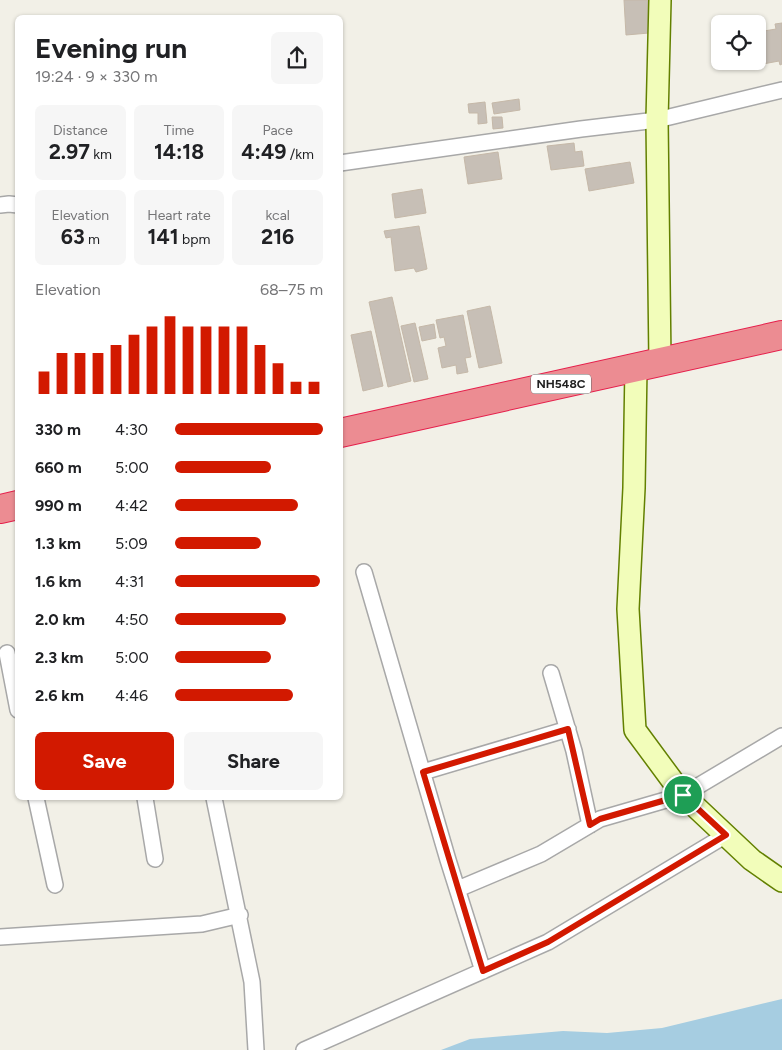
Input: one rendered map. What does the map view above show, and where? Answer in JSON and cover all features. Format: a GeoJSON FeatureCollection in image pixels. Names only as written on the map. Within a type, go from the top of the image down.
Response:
{"type":"FeatureCollection","features":[{"type":"Feature","properties":{"kind":"highway","name":"NH548C"},"geometry":{"type":"LineString","coordinates":[[343,432],[782,335]]}},
{"type":"Feature","properties":{"kind":"highway"},"geometry":{"type":"LineString","coordinates":[[0,509],[15,506]]}},
{"type":"Feature","properties":{"kind":"street"},"geometry":{"type":"LineString","coordinates":[[660,0],[648,365],[634,488],[628,609],[635,730],[683,795],[752,860],[778,874]]}},
{"type":"Feature","properties":{"kind":"street"},"geometry":{"type":"LineString","coordinates":[[343,163],[562,131],[657,120],[782,90]]}},
{"type":"Feature","properties":{"kind":"street"},"geometry":{"type":"LineString","coordinates":[[0,205],[15,205]]}},
{"type":"Feature","properties":{"kind":"street"},"geometry":{"type":"LineString","coordinates":[[364,572],[483,971]]}},
{"type":"Feature","properties":{"kind":"street"},"geometry":{"type":"LineString","coordinates":[[8,653],[15,693]]}},
{"type":"Feature","properties":{"kind":"street"},"geometry":{"type":"LineString","coordinates":[[551,673],[568,729],[590,825]]}},
{"type":"Feature","properties":{"kind":"street"},"geometry":{"type":"LineString","coordinates":[[423,772],[568,729]]}},
{"type":"Feature","properties":{"kind":"street"},"geometry":{"type":"LineString","coordinates":[[458,889],[541,854],[600,819],[683,795],[782,736]]}},
{"type":"Feature","properties":{"kind":"street"},"geometry":{"type":"LineString","coordinates":[[36,800],[55,885]]}},
{"type":"Feature","properties":{"kind":"street"},"geometry":{"type":"LineString","coordinates":[[145,800],[155,859]]}},
{"type":"Feature","properties":{"kind":"street"},"geometry":{"type":"LineString","coordinates":[[214,800],[240,916],[252,982],[256,1050]]}},
{"type":"Feature","properties":{"kind":"street"},"geometry":{"type":"LineString","coordinates":[[304,1050],[548,942],[726,835]]}},
{"type":"Feature","properties":{"kind":"street"},"geometry":{"type":"LineString","coordinates":[[0,937],[202,924],[240,916]]}},
{"type":"Feature","properties":{"kind":"water"},"geometry":{"type":"Polygon","coordinates":[[[782,999],[782,1050],[441,1050],[470,1039],[563,1031],[607,1033],[662,1028],[782,999]]]}},
{"type":"Feature","properties":{"kind":"building"},"geometry":{"type":"Polygon","coordinates":[[[624,0],[648,0],[649,33],[626,35],[624,0]]]}},
{"type":"Feature","properties":{"kind":"building"},"geometry":{"type":"Polygon","coordinates":[[[782,23],[782,64],[780,65],[779,61],[766,63],[766,31],[776,29],[775,24],[782,23]]]}},
{"type":"Feature","properties":{"kind":"building"},"geometry":{"type":"Polygon","coordinates":[[[519,99],[520,110],[494,114],[492,103],[519,99]]]}},
{"type":"Feature","properties":{"kind":"building"},"geometry":{"type":"Polygon","coordinates":[[[485,102],[487,123],[478,124],[478,113],[469,113],[468,104],[485,102]]]}},
{"type":"Feature","properties":{"kind":"building"},"geometry":{"type":"Polygon","coordinates":[[[492,117],[502,117],[503,128],[493,129],[492,117]]]}},
{"type":"Feature","properties":{"kind":"building"},"geometry":{"type":"Polygon","coordinates":[[[574,143],[575,152],[582,151],[584,166],[551,170],[547,146],[574,143]]]}},
{"type":"Feature","properties":{"kind":"building"},"geometry":{"type":"Polygon","coordinates":[[[498,152],[502,179],[468,184],[464,157],[498,152]]]}},
{"type":"Feature","properties":{"kind":"building"},"geometry":{"type":"Polygon","coordinates":[[[630,162],[634,183],[589,191],[585,169],[630,162]]]}},
{"type":"Feature","properties":{"kind":"building"},"geometry":{"type":"Polygon","coordinates":[[[422,189],[426,213],[395,218],[392,194],[422,189]]]}},
{"type":"Feature","properties":{"kind":"building"},"geometry":{"type":"Polygon","coordinates":[[[419,226],[427,269],[416,272],[414,268],[395,271],[391,237],[386,238],[384,231],[419,226]]]}},
{"type":"Feature","properties":{"kind":"building"},"geometry":{"type":"Polygon","coordinates":[[[392,297],[411,381],[388,387],[369,302],[392,297]]]}},
{"type":"Feature","properties":{"kind":"building"},"geometry":{"type":"Polygon","coordinates":[[[490,306],[502,363],[479,368],[467,311],[490,306]]]}},
{"type":"Feature","properties":{"kind":"building"},"geometry":{"type":"Polygon","coordinates":[[[463,315],[471,357],[465,358],[468,372],[457,374],[456,365],[442,368],[438,348],[446,346],[444,337],[440,338],[436,320],[463,315]]]}},
{"type":"Feature","properties":{"kind":"building"},"geometry":{"type":"Polygon","coordinates":[[[415,323],[428,379],[414,382],[401,326],[415,323]]]}},
{"type":"Feature","properties":{"kind":"building"},"geometry":{"type":"Polygon","coordinates":[[[434,324],[436,338],[422,341],[419,327],[434,324]]]}},
{"type":"Feature","properties":{"kind":"building"},"geometry":{"type":"Polygon","coordinates":[[[371,331],[383,386],[363,391],[351,335],[371,331]]]}},
{"type":"Feature","properties":{"kind":"route"},"geometry":{"type":"LineString","coordinates":[[568,729],[590,825],[600,819],[683,795],[726,835],[548,942],[483,971],[423,772],[568,729]]}}]}
